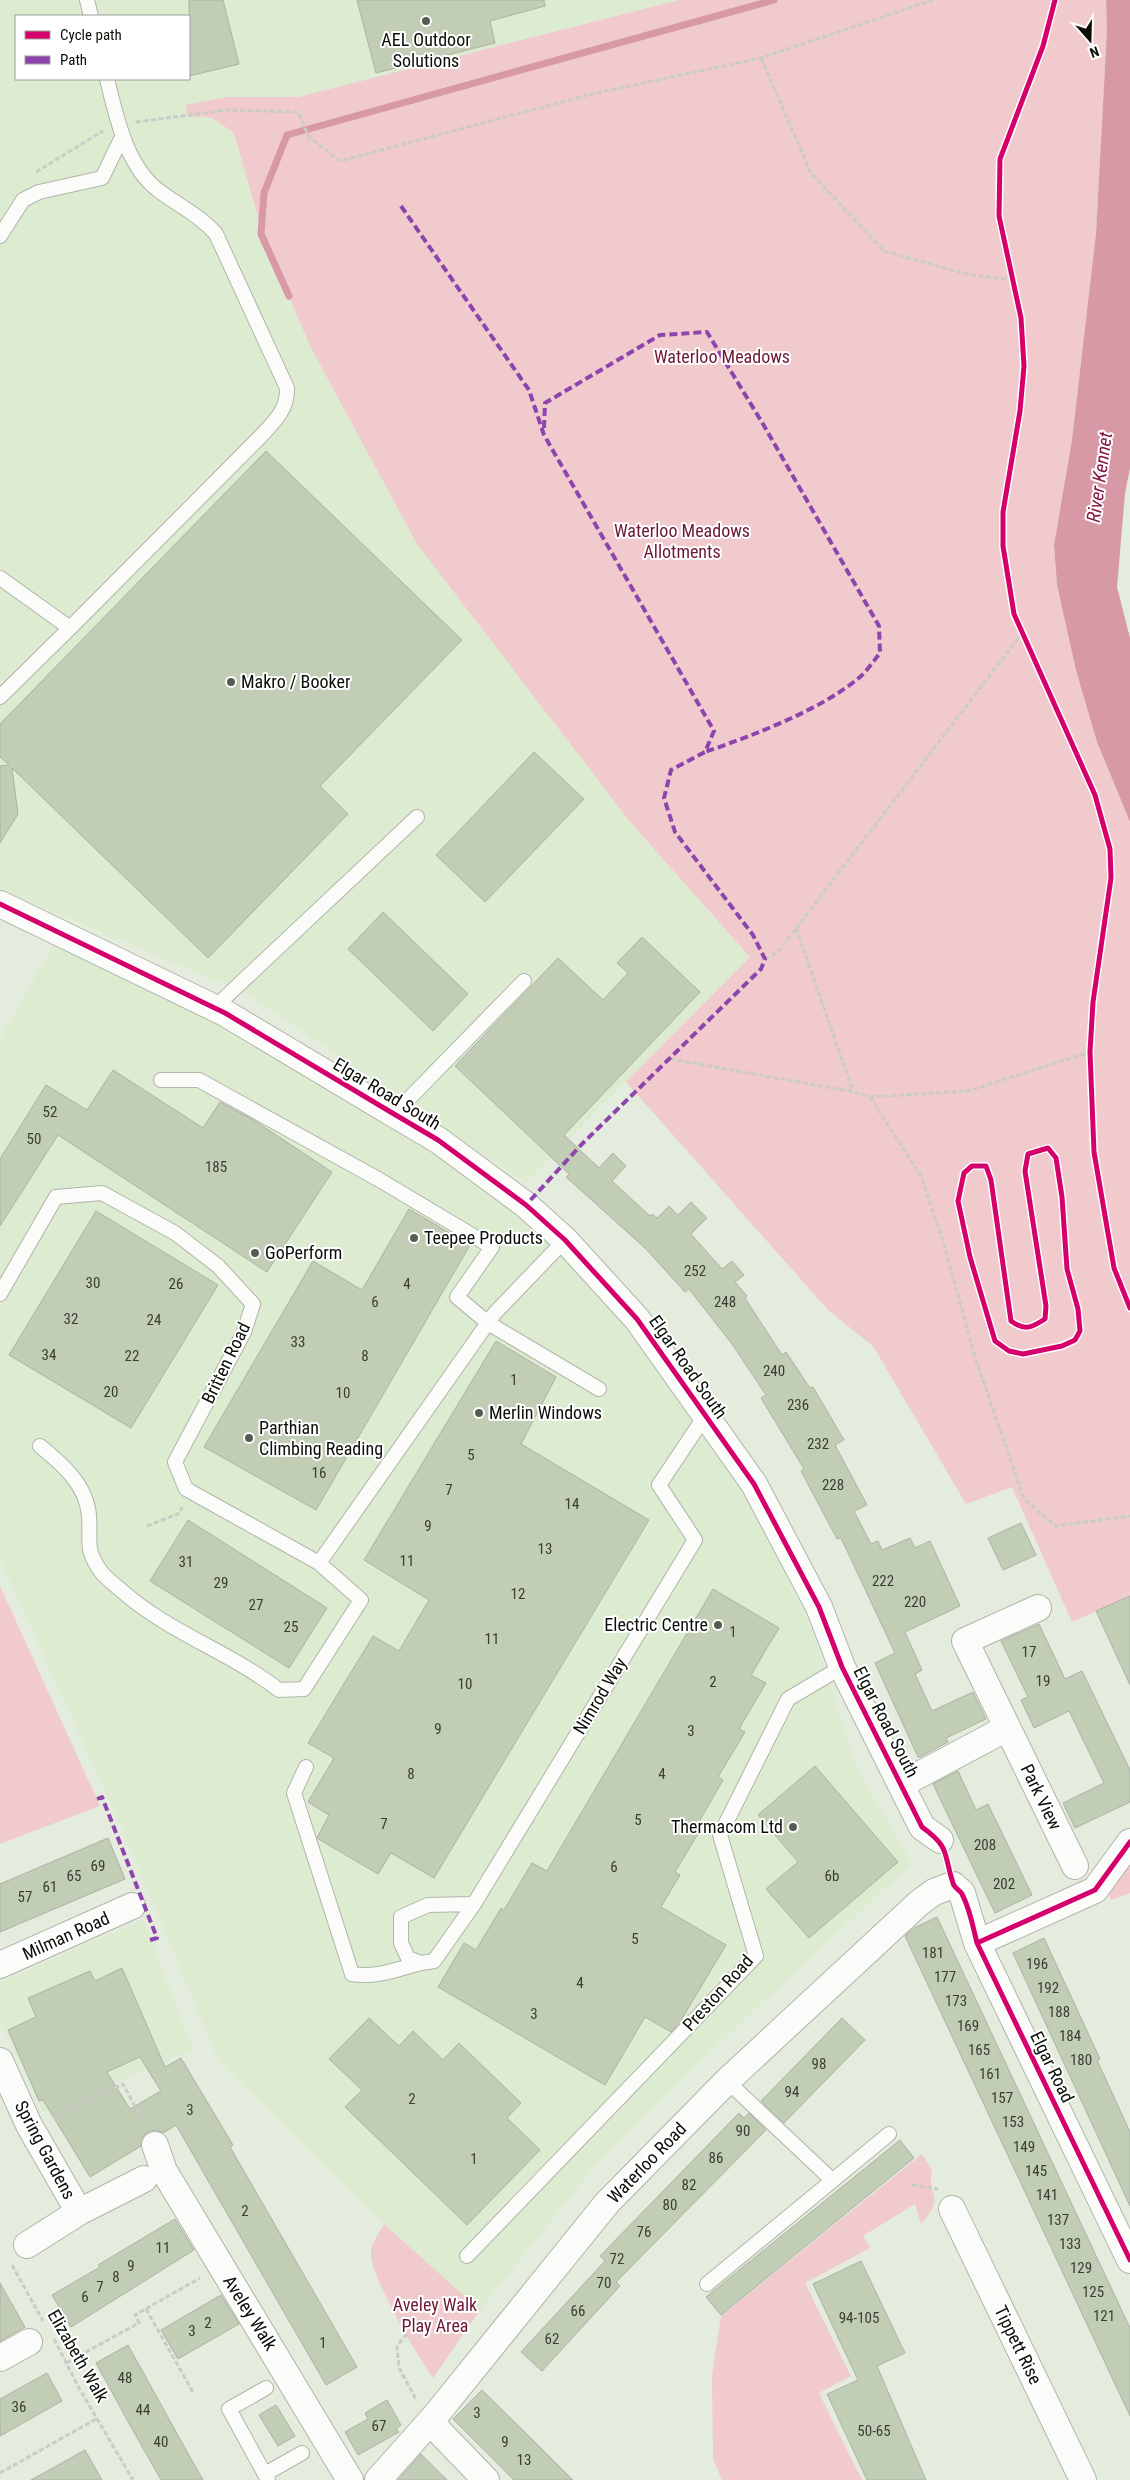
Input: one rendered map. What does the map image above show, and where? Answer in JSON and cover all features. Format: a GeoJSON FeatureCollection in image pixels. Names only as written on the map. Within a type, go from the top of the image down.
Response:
{"type":"FeatureCollection","features":[{"type":"Feature","properties":{"kind":"street","name":"Elgar Road South"},"geometry":{"type":"LineString","coordinates":[[0,904],[214,1008],[438,1140],[526,1205],[565,1240],[637,1319],[754,1484],[819,1606],[842,1667],[922,1827],[940,1840]]}},
{"type":"Feature","properties":{"kind":"street","name":"Park View"},"geometry":{"type":"LineString","coordinates":[[1038,1608],[965,1641],[1075,1866]]}},
{"type":"Feature","properties":{"kind":"street"},"geometry":{"type":"LineString","coordinates":[[902,1784],[1007,1728]]}},
{"type":"Feature","properties":{"kind":"street"},"geometry":{"type":"LineString","coordinates":[[977,1943],[1095,1890],[1130,1842]]}},
{"type":"Feature","properties":{"kind":"street","name":"Elgar Road"},"geometry":{"type":"LineString","coordinates":[[953,1885],[962,1892],[977,1943],[1130,2260]]}},
{"type":"Feature","properties":{"kind":"street","name":"Waterloo Road"},"geometry":{"type":"LineString","coordinates":[[378,2480],[432,2419],[607,2203],[727,2081],[919,1904],[934,1892],[953,1885]]}},
{"type":"Feature","properties":{"kind":"street","name":"Milman Road"},"geometry":{"type":"LineString","coordinates":[[0,1965],[132,1906]]}},
{"type":"Feature","properties":{"kind":"street","name":"Spring Gardens"},"geometry":{"type":"LineString","coordinates":[[0,2061],[29,2125],[79,2212]]}},
{"type":"Feature","properties":{"kind":"street","name":"Aveley Walk"},"geometry":{"type":"LineString","coordinates":[[155,2145],[164,2172],[350,2480]]}},
{"type":"Feature","properties":{"kind":"street","name":"Spring Gardens"},"geometry":{"type":"LineString","coordinates":[[18,2253],[79,2212],[144,2179]]}},
{"type":"Feature","properties":{"kind":"street","name":"Tippett Rise"},"geometry":{"type":"LineString","coordinates":[[952,2209],[1083,2480]]}},
{"type":"Feature","properties":{"kind":"street"},"geometry":{"type":"LineString","coordinates":[[0,2358],[42,2334]]}},
{"type":"Feature","properties":{"kind":"street"},"geometry":{"type":"LineString","coordinates":[[432,2419],[486,2480]]}},
{"type":"Feature","properties":{"kind":"lane"},"geometry":{"type":"LineString","coordinates":[[87,0],[91,15]]}},
{"type":"Feature","properties":{"kind":"lane"},"geometry":{"type":"LineString","coordinates":[[0,697],[259,438],[276,420],[287,403],[287,388],[216,234],[206,223],[156,189],[140,171],[120,132],[107,80]]}},
{"type":"Feature","properties":{"kind":"lane"},"geometry":{"type":"LineString","coordinates":[[0,236],[23,200],[39,192],[102,178],[120,132]]}},
{"type":"Feature","properties":{"kind":"lane"},"geometry":{"type":"LineString","coordinates":[[0,578],[70,628]]}},
{"type":"Feature","properties":{"kind":"lane"},"geometry":{"type":"LineString","coordinates":[[214,1008],[417,817]]}},
{"type":"Feature","properties":{"kind":"lane"},"geometry":{"type":"LineString","coordinates":[[394,1114],[524,982]]}},
{"type":"Feature","properties":{"kind":"lane"},"geometry":{"type":"LineString","coordinates":[[161,1080],[199,1080],[378,1179],[492,1247],[457,1297],[488,1323],[599,1389]]}},
{"type":"Feature","properties":{"kind":"lane","name":"Britten Road"},"geometry":{"type":"LineString","coordinates":[[0,1294],[56,1197],[102,1193],[176,1233],[218,1266],[253,1304],[244,1332],[174,1462],[186,1489]]}},
{"type":"Feature","properties":{"kind":"lane"},"geometry":{"type":"LineString","coordinates":[[319,1563],[488,1323],[565,1240]]}},
{"type":"Feature","properties":{"kind":"lane","name":"Nimrod Way"},"geometry":{"type":"LineString","coordinates":[[306,1767],[294,1793],[352,1974],[364,1976],[382,1974],[434,1961],[474,1904],[695,1540],[659,1485],[706,1416]]}},
{"type":"Feature","properties":{"kind":"lane"},"geometry":{"type":"LineString","coordinates":[[40,1446],[67,1468],[79,1487],[89,1514],[87,1541],[89,1551],[103,1574],[148,1611],[268,1681],[279,1690],[304,1690],[361,1600],[319,1563],[186,1489]]}},
{"type":"Feature","properties":{"kind":"lane","name":"Preston Road"},"geometry":{"type":"LineString","coordinates":[[467,2256],[756,1956],[720,1835],[788,1699],[842,1667]]}},
{"type":"Feature","properties":{"kind":"lane"},"geometry":{"type":"LineString","coordinates":[[422,1963],[408,1958],[401,1943],[401,1917],[428,1905],[474,1904]]}},
{"type":"Feature","properties":{"kind":"lane"},"geometry":{"type":"LineString","coordinates":[[727,2081],[832,2180]]}},
{"type":"Feature","properties":{"kind":"lane"},"geometry":{"type":"LineString","coordinates":[[707,2284],[889,2134]]}},
{"type":"Feature","properties":{"kind":"lane"},"geometry":{"type":"LineString","coordinates":[[266,2388],[229,2409],[267,2477],[302,2453]]}},
{"type":"Feature","properties":{"kind":"path"},"geometry":{"type":"LineString","coordinates":[[139,121],[228,110],[298,112],[309,137],[340,161],[592,94],[761,58],[933,0]]}},
{"type":"Feature","properties":{"kind":"path"},"geometry":{"type":"LineString","coordinates":[[761,58],[811,173],[884,251],[970,275],[1015,280]]}},
{"type":"Feature","properties":{"kind":"path"},"geometry":{"type":"LineString","coordinates":[[28,178],[104,130],[120,132]]}},
{"type":"Feature","properties":{"kind":"path"},"geometry":{"type":"LineString","coordinates":[[765,959],[778,952],[1023,632]]}},
{"type":"Feature","properties":{"kind":"path"},"geometry":{"type":"LineString","coordinates":[[796,928],[854,1092]]}},
{"type":"Feature","properties":{"kind":"path"},"geometry":{"type":"LineString","coordinates":[[670,1059],[854,1092],[870,1097],[968,1091],[1090,1052]]}},
{"type":"Feature","properties":{"kind":"path"},"geometry":{"type":"LineString","coordinates":[[870,1097],[921,1176],[945,1248],[975,1357],[1024,1499],[1056,1526],[1130,1516]]}},
{"type":"Feature","properties":{"kind":"path"},"geometry":{"type":"LineString","coordinates":[[147,1526],[180,1513],[186,1489]]}},
{"type":"Feature","properties":{"kind":"path"},"geometry":{"type":"LineString","coordinates":[[29,2125],[51,2119],[123,2084],[155,2145]]}},
{"type":"Feature","properties":{"kind":"path"},"geometry":{"type":"LineString","coordinates":[[66,2363],[139,2323],[135,2315],[202,2277]]}},
{"type":"Feature","properties":{"kind":"path"},"geometry":{"type":"LineString","coordinates":[[146,2310],[194,2394]]}},
{"type":"Feature","properties":{"kind":"path"},"geometry":{"type":"LineString","coordinates":[[407,2334],[397,2346],[399,2368],[415,2398],[432,2419]]}},
{"type":"Feature","properties":{"kind":"path"},"geometry":{"type":"LineString","coordinates":[[0,2473],[98,2418]]}},
{"type":"Feature","properties":{"kind":"shaded area"},"geometry":{"type":"Polygon","coordinates":[[[0,0],[679,0],[298,97],[226,97],[188,116],[211,117],[234,133],[264,238],[310,346],[417,544],[631,823],[750,957],[526,1183],[245,993],[0,889],[0,0]]]}},
{"type":"Feature","properties":{"kind":"shaded area"},"geometry":{"type":"Polygon","coordinates":[[[55,942],[237,1021],[445,1146],[553,1235],[709,1405],[816,1641],[858,1771],[912,1863],[731,2032],[597,2163],[480,2310],[384,2224],[219,2062],[123,1831],[0,1559],[0,1039],[55,942]]]}},
{"type":"Feature","properties":{"kind":"shaded area"},"geometry":{"type":"Polygon","coordinates":[[[143,1920],[193,2049],[44,2113],[0,2022],[0,1982],[143,1920]]]}},
{"type":"Feature","properties":{"kind":"green space","name":"Waterloo Meadows"},"geometry":{"type":"Polygon","coordinates":[[[679,0],[1106,0],[1107,30],[1096,233],[1072,440],[1054,545],[1057,585],[1097,742],[1130,822],[1130,1596],[1072,1622],[1012,1487],[966,1504],[873,1346],[829,1311],[626,1082],[750,957],[631,823],[417,544],[310,346],[264,238],[234,133],[211,117],[188,117],[186,105],[226,97],[298,97],[679,0]]]}},
{"type":"Feature","properties":{"kind":"green space"},"geometry":{"type":"Polygon","coordinates":[[[0,1586],[100,1806],[0,1844],[0,1586]]]}},
{"type":"Feature","properties":{"kind":"green space"},"geometry":{"type":"Polygon","coordinates":[[[1130,1860],[1130,1893],[1111,1900],[1107,1889],[1130,1860]]]}},
{"type":"Feature","properties":{"kind":"green space"},"geometry":{"type":"Polygon","coordinates":[[[922,2154],[932,2170],[931,2185],[934,2201],[929,2215],[921,2224],[915,2204],[863,2236],[870,2248],[805,2283],[851,2376],[819,2393],[862,2480],[722,2480],[713,2459],[712,2375],[721,2316],[922,2154]]]}},
{"type":"Feature","properties":{"kind":"green space","name":"Aveley Walk Play Area"},"geometry":{"type":"Polygon","coordinates":[[[384,2224],[480,2310],[433,2378],[397,2318],[373,2266],[372,2247],[384,2224]]]}},
{"type":"Feature","properties":{"kind":"water","name":"River Kennet"},"geometry":{"type":"Polygon","coordinates":[[[1106,0],[1130,0],[1130,468],[1125,493],[1117,587],[1130,638],[1130,822],[1097,742],[1076,670],[1057,585],[1054,545],[1072,440],[1096,233],[1107,30],[1106,0]]]}},
{"type":"Feature","properties":{"kind":"building"},"geometry":{"type":"Polygon","coordinates":[[[189,0],[223,0],[239,64],[190,76],[189,0]]]}},
{"type":"Feature","properties":{"kind":"building","name":"AEL Outdoor Solutions"},"geometry":{"type":"Polygon","coordinates":[[[357,0],[544,0],[545,6],[490,21],[495,43],[376,73],[357,0]]]}},
{"type":"Feature","properties":{"kind":"building","name":"Makro / Booker"},"geometry":{"type":"Polygon","coordinates":[[[266,451],[462,640],[320,786],[348,814],[208,958],[12,768],[18,814],[0,843],[0,766],[9,765],[0,757],[0,724],[266,451]]]}},
{"type":"Feature","properties":{"kind":"building"},"geometry":{"type":"Polygon","coordinates":[[[534,752],[584,799],[485,902],[436,855],[534,752]]]}},
{"type":"Feature","properties":{"kind":"building"},"geometry":{"type":"Polygon","coordinates":[[[383,912],[468,994],[433,1031],[348,949],[383,912]]]}},
{"type":"Feature","properties":{"kind":"building"},"geometry":{"type":"Polygon","coordinates":[[[642,937],[700,992],[564,1135],[599,1168],[613,1153],[626,1166],[612,1181],[650,1216],[652,1214],[657,1218],[669,1206],[678,1215],[691,1202],[707,1218],[691,1234],[722,1269],[732,1261],[744,1275],[735,1282],[747,1296],[745,1298],[782,1355],[786,1352],[810,1388],[813,1387],[844,1440],[835,1445],[867,1505],[854,1511],[871,1544],[878,1541],[882,1550],[910,1538],[915,1548],[930,1541],[960,1606],[905,1632],[922,1670],[915,1674],[932,1711],[973,1692],[986,1719],[946,1738],[948,1742],[920,1757],[918,1757],[875,1663],[895,1653],[841,1538],[837,1539],[801,1471],[804,1469],[761,1398],[766,1395],[732,1344],[689,1289],[685,1292],[645,1248],[566,1177],[569,1174],[455,1066],[558,958],[603,1000],[628,973],[617,963],[642,937]]]}},
{"type":"Feature","properties":{"kind":"building"},"geometry":{"type":"Polygon","coordinates":[[[113,1070],[203,1128],[220,1102],[255,1121],[332,1172],[267,1272],[58,1135],[0,1226],[0,1159],[46,1085],[87,1110],[113,1070]]]}},
{"type":"Feature","properties":{"kind":"building"},"geometry":{"type":"Polygon","coordinates":[[[409,1209],[470,1245],[316,1510],[204,1447],[313,1261],[362,1290],[409,1209]]]}},
{"type":"Feature","properties":{"kind":"building"},"geometry":{"type":"Polygon","coordinates":[[[96,1211],[218,1285],[131,1428],[9,1355],[96,1211]]]}},
{"type":"Feature","properties":{"kind":"building"},"geometry":{"type":"Polygon","coordinates":[[[496,1341],[556,1377],[521,1444],[649,1520],[434,1878],[391,1853],[378,1874],[317,1838],[329,1815],[308,1802],[334,1758],[308,1743],[373,1636],[399,1651],[429,1600],[364,1560],[496,1341]]]}},
{"type":"Feature","properties":{"kind":"building"},"geometry":{"type":"Polygon","coordinates":[[[188,1520],[327,1608],[289,1668],[150,1581],[188,1520]]]}},
{"type":"Feature","properties":{"kind":"building"},"geometry":{"type":"Polygon","coordinates":[[[1021,1523],[1036,1555],[1003,1570],[988,1538],[1021,1523]]]}},
{"type":"Feature","properties":{"kind":"building"},"geometry":{"type":"Polygon","coordinates":[[[713,1589],[779,1628],[751,1675],[766,1683],[739,1729],[745,1732],[718,1777],[723,1780],[697,1825],[702,1827],[675,1872],[680,1875],[661,1907],[726,1945],[680,2022],[671,2032],[645,2017],[605,2085],[438,1987],[464,1943],[476,1950],[501,1908],[504,1910],[532,1863],[547,1871],[713,1589]]]}},
{"type":"Feature","properties":{"kind":"building"},"geometry":{"type":"Polygon","coordinates":[[[1130,1596],[1130,1685],[1096,1611],[1130,1596]]]}},
{"type":"Feature","properties":{"kind":"building"},"geometry":{"type":"Polygon","coordinates":[[[1039,1624],[1065,1679],[1082,1671],[1130,1770],[1130,1802],[1075,1828],[1063,1803],[1104,1783],[1069,1711],[1034,1728],[1021,1700],[1028,1697],[1001,1641],[1039,1624]]]}},
{"type":"Feature","properties":{"kind":"building"},"geometry":{"type":"Polygon","coordinates":[[[815,1766],[898,1862],[809,1938],[766,1889],[798,1862],[758,1815],[815,1766]]]}},
{"type":"Feature","properties":{"kind":"building"},"geometry":{"type":"Polygon","coordinates":[[[958,1771],[976,1810],[988,1804],[1032,1895],[995,1913],[933,1784],[958,1771]]]}},
{"type":"Feature","properties":{"kind":"building"},"geometry":{"type":"Polygon","coordinates":[[[108,1838],[125,1879],[0,1932],[0,1884],[108,1838]]]}},
{"type":"Feature","properties":{"kind":"building"},"geometry":{"type":"Polygon","coordinates":[[[937,1917],[1130,2328],[1130,2416],[905,1936],[914,1928],[937,1917]]]}},
{"type":"Feature","properties":{"kind":"building"},"geometry":{"type":"Polygon","coordinates":[[[1044,1938],[1100,2059],[1097,2060],[1130,2132],[1130,2206],[1013,1953],[1044,1938]]]}},
{"type":"Feature","properties":{"kind":"building"},"geometry":{"type":"Polygon","coordinates":[[[122,1968],[165,2067],[181,2058],[233,2145],[230,2147],[357,2367],[326,2385],[176,2125],[163,2133],[157,2130],[150,2131],[143,2136],[141,2146],[90,2177],[43,2100],[39,2101],[8,2030],[36,2017],[28,1998],[90,1971],[95,1981],[122,1968]],[[140,2057],[107,2072],[130,2109],[161,2091],[140,2057]]]}},
{"type":"Feature","properties":{"kind":"building"},"geometry":{"type":"Polygon","coordinates":[[[369,2018],[399,2046],[413,2031],[443,2060],[459,2043],[521,2103],[507,2118],[540,2150],[467,2225],[345,2107],[362,2090],[329,2059],[369,2018]]]}},
{"type":"Feature","properties":{"kind":"building"},"geometry":{"type":"Polygon","coordinates":[[[842,2018],[865,2040],[784,2123],[761,2101],[842,2018]]]}},
{"type":"Feature","properties":{"kind":"building"},"geometry":{"type":"Polygon","coordinates":[[[739,2113],[744,2118],[749,2113],[766,2130],[616,2282],[620,2286],[542,2371],[521,2352],[605,2261],[600,2256],[739,2113]]]}},
{"type":"Feature","properties":{"kind":"building"},"geometry":{"type":"Polygon","coordinates":[[[900,2140],[914,2158],[721,2315],[706,2297],[900,2140]]]}},
{"type":"Feature","properties":{"kind":"building"},"geometry":{"type":"Polygon","coordinates":[[[175,2219],[194,2250],[71,2327],[52,2295],[175,2219]]]}},
{"type":"Feature","properties":{"kind":"building"},"geometry":{"type":"Polygon","coordinates":[[[861,2261],[905,2353],[877,2366],[926,2480],[867,2480],[827,2394],[858,2380],[813,2284],[861,2261]]]}},
{"type":"Feature","properties":{"kind":"building"},"geometry":{"type":"Polygon","coordinates":[[[0,2283],[25,2327],[0,2341],[0,2283]]]}},
{"type":"Feature","properties":{"kind":"building"},"geometry":{"type":"Polygon","coordinates":[[[221,2295],[239,2324],[178,2359],[161,2330],[221,2295]]]}},
{"type":"Feature","properties":{"kind":"building"},"geometry":{"type":"Polygon","coordinates":[[[128,2345],[203,2480],[161,2480],[131,2427],[96,2363],[128,2345]]]}},
{"type":"Feature","properties":{"kind":"building"},"geometry":{"type":"Polygon","coordinates":[[[47,2373],[62,2401],[0,2436],[0,2399],[47,2373]]]}},
{"type":"Feature","properties":{"kind":"building"},"geometry":{"type":"Polygon","coordinates":[[[482,2390],[573,2480],[514,2480],[453,2419],[482,2390]]]}},
{"type":"Feature","properties":{"kind":"building"},"geometry":{"type":"Polygon","coordinates":[[[387,2400],[401,2425],[396,2429],[399,2432],[358,2455],[345,2432],[368,2419],[365,2413],[387,2400]]]}},
{"type":"Feature","properties":{"kind":"building"},"geometry":{"type":"Polygon","coordinates":[[[276,2405],[295,2436],[278,2446],[259,2415],[276,2405]]]}},
{"type":"Feature","properties":{"kind":"building"},"geometry":{"type":"Polygon","coordinates":[[[85,2450],[102,2480],[31,2480],[69,2459],[85,2450]]]}},
{"type":"Feature","properties":{"kind":"building"},"geometry":{"type":"Polygon","coordinates":[[[421,2454],[447,2480],[398,2480],[421,2454]]]}},
{"type":"Feature","properties":{"kind":"waterway"},"geometry":{"type":"LineString","coordinates":[[289,296],[261,234],[264,193],[287,135],[774,0]]}},
{"type":"Feature","properties":{"kind":"marked path"},"geometry":{"type":"LineString","coordinates":[[401,206],[529,390],[544,435],[714,731],[705,752],[671,770],[664,798],[675,832],[753,935],[765,959],[761,969],[582,1144],[526,1205]]}},
{"type":"Feature","properties":{"kind":"marked path"},"geometry":{"type":"LineString","coordinates":[[544,428],[545,403],[660,335],[707,332],[763,424],[879,626],[880,653],[863,674],[844,689],[807,711],[744,738],[705,752]]}},
{"type":"Feature","properties":{"kind":"marked path"},"geometry":{"type":"LineString","coordinates":[[97,1799],[102,1797],[157,1938],[150,1940]]}},
{"type":"Feature","properties":{"kind":"cycle path"},"geometry":{"type":"LineString","coordinates":[[1055,0],[1043,46],[1000,159],[999,216],[1021,318],[1024,366],[1020,411],[1003,512],[1003,546],[1014,614],[1095,795],[1110,849],[1111,878],[1093,1002],[1090,1052],[1094,1152],[1114,1268],[1130,1308]]}},
{"type":"Feature","properties":{"kind":"cycle path"},"geometry":{"type":"LineString","coordinates":[[0,904],[225,1013],[438,1140],[526,1205],[565,1240],[637,1319],[754,1484],[819,1607],[842,1667],[922,1827],[938,1840],[945,1852],[954,1885],[962,1894],[967,1906],[977,1943],[1130,2260]]}},
{"type":"Feature","properties":{"kind":"cycle path"},"geometry":{"type":"LineString","coordinates":[[1048,1148],[1056,1158],[1062,1197],[1067,1269],[1078,1309],[1080,1331],[1075,1340],[1062,1346],[1023,1354],[1009,1351],[995,1341],[970,1257],[958,1201],[964,1173],[972,1166],[986,1166],[991,1180],[1011,1321],[1024,1327],[1040,1322],[1045,1319],[1046,1306],[1025,1171],[1028,1154],[1048,1148]]}},
{"type":"Feature","properties":{"kind":"cycle path"},"geometry":{"type":"LineString","coordinates":[[977,1943],[1095,1890],[1130,1842]]}},
{"type":"Feature","properties":{"kind":"place","name":"AEL Outdoor Solutions"},"geometry":{"type":"Point","coordinates":[426,21]}},
{"type":"Feature","properties":{"kind":"place","name":"Makro / Booker"},"geometry":{"type":"Point","coordinates":[231,682]}},
{"type":"Feature","properties":{"kind":"place","name":"Teepee Products"},"geometry":{"type":"Point","coordinates":[414,1238]}},
{"type":"Feature","properties":{"kind":"place","name":"GoPerform"},"geometry":{"type":"Point","coordinates":[255,1253]}},
{"type":"Feature","properties":{"kind":"place","name":"Merlin Windows"},"geometry":{"type":"Point","coordinates":[479,1413]}},
{"type":"Feature","properties":{"kind":"place","name":"Parthian Climbing Reading"},"geometry":{"type":"Point","coordinates":[249,1438]}},
{"type":"Feature","properties":{"kind":"place","name":"Electric Centre"},"geometry":{"type":"Point","coordinates":[718,1625]}},
{"type":"Feature","properties":{"kind":"place","name":"Thermacom Ltd"},"geometry":{"type":"Point","coordinates":[793,1827]}},
{"type":"Feature","properties":{"kind":"park label","name":"Waterloo Meadows Allotments"},"geometry":{"type":"Point","coordinates":[682,541]}}]}
